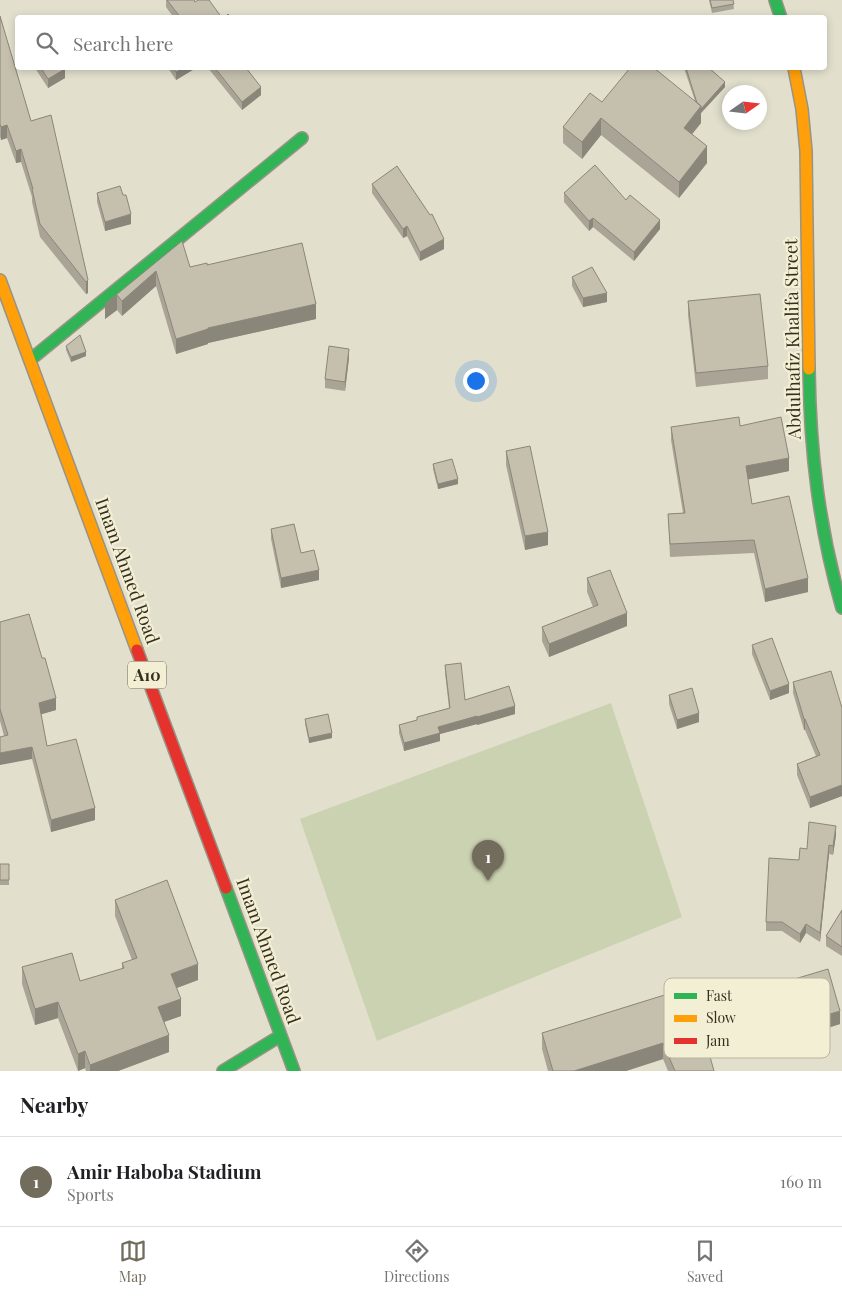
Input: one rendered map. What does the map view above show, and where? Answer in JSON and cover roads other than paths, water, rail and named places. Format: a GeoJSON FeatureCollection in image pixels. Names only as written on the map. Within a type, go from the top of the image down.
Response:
{"type":"FeatureCollection","features":[{"type":"Feature","properties":{"kind":"main road"},"geometry":{"type":"LineString","coordinates":[[775,0],[780,15]]}},
{"type":"Feature","properties":{"kind":"main road","name":"Abdulhafiz Khalifa Street"},"geometry":{"type":"LineString","coordinates":[[795,70],[799,84],[806,143],[809,365],[815,484],[831,576],[842,608]]}},
{"type":"Feature","properties":{"kind":"main road"},"geometry":{"type":"LineString","coordinates":[[30,360],[302,138]]}},
{"type":"Feature","properties":{"kind":"main road","name":"Imam Ahmed Road"},"geometry":{"type":"LineString","coordinates":[[0,280],[294,1071]]}},
{"type":"Feature","properties":{"kind":"main road"},"geometry":{"type":"LineString","coordinates":[[223,1071],[280,1036]]}},
{"type":"Feature","properties":{"kind":"place","name":"Amir Haboba Stadium"},"geometry":{"type":"Point","coordinates":[488,881]}}]}
